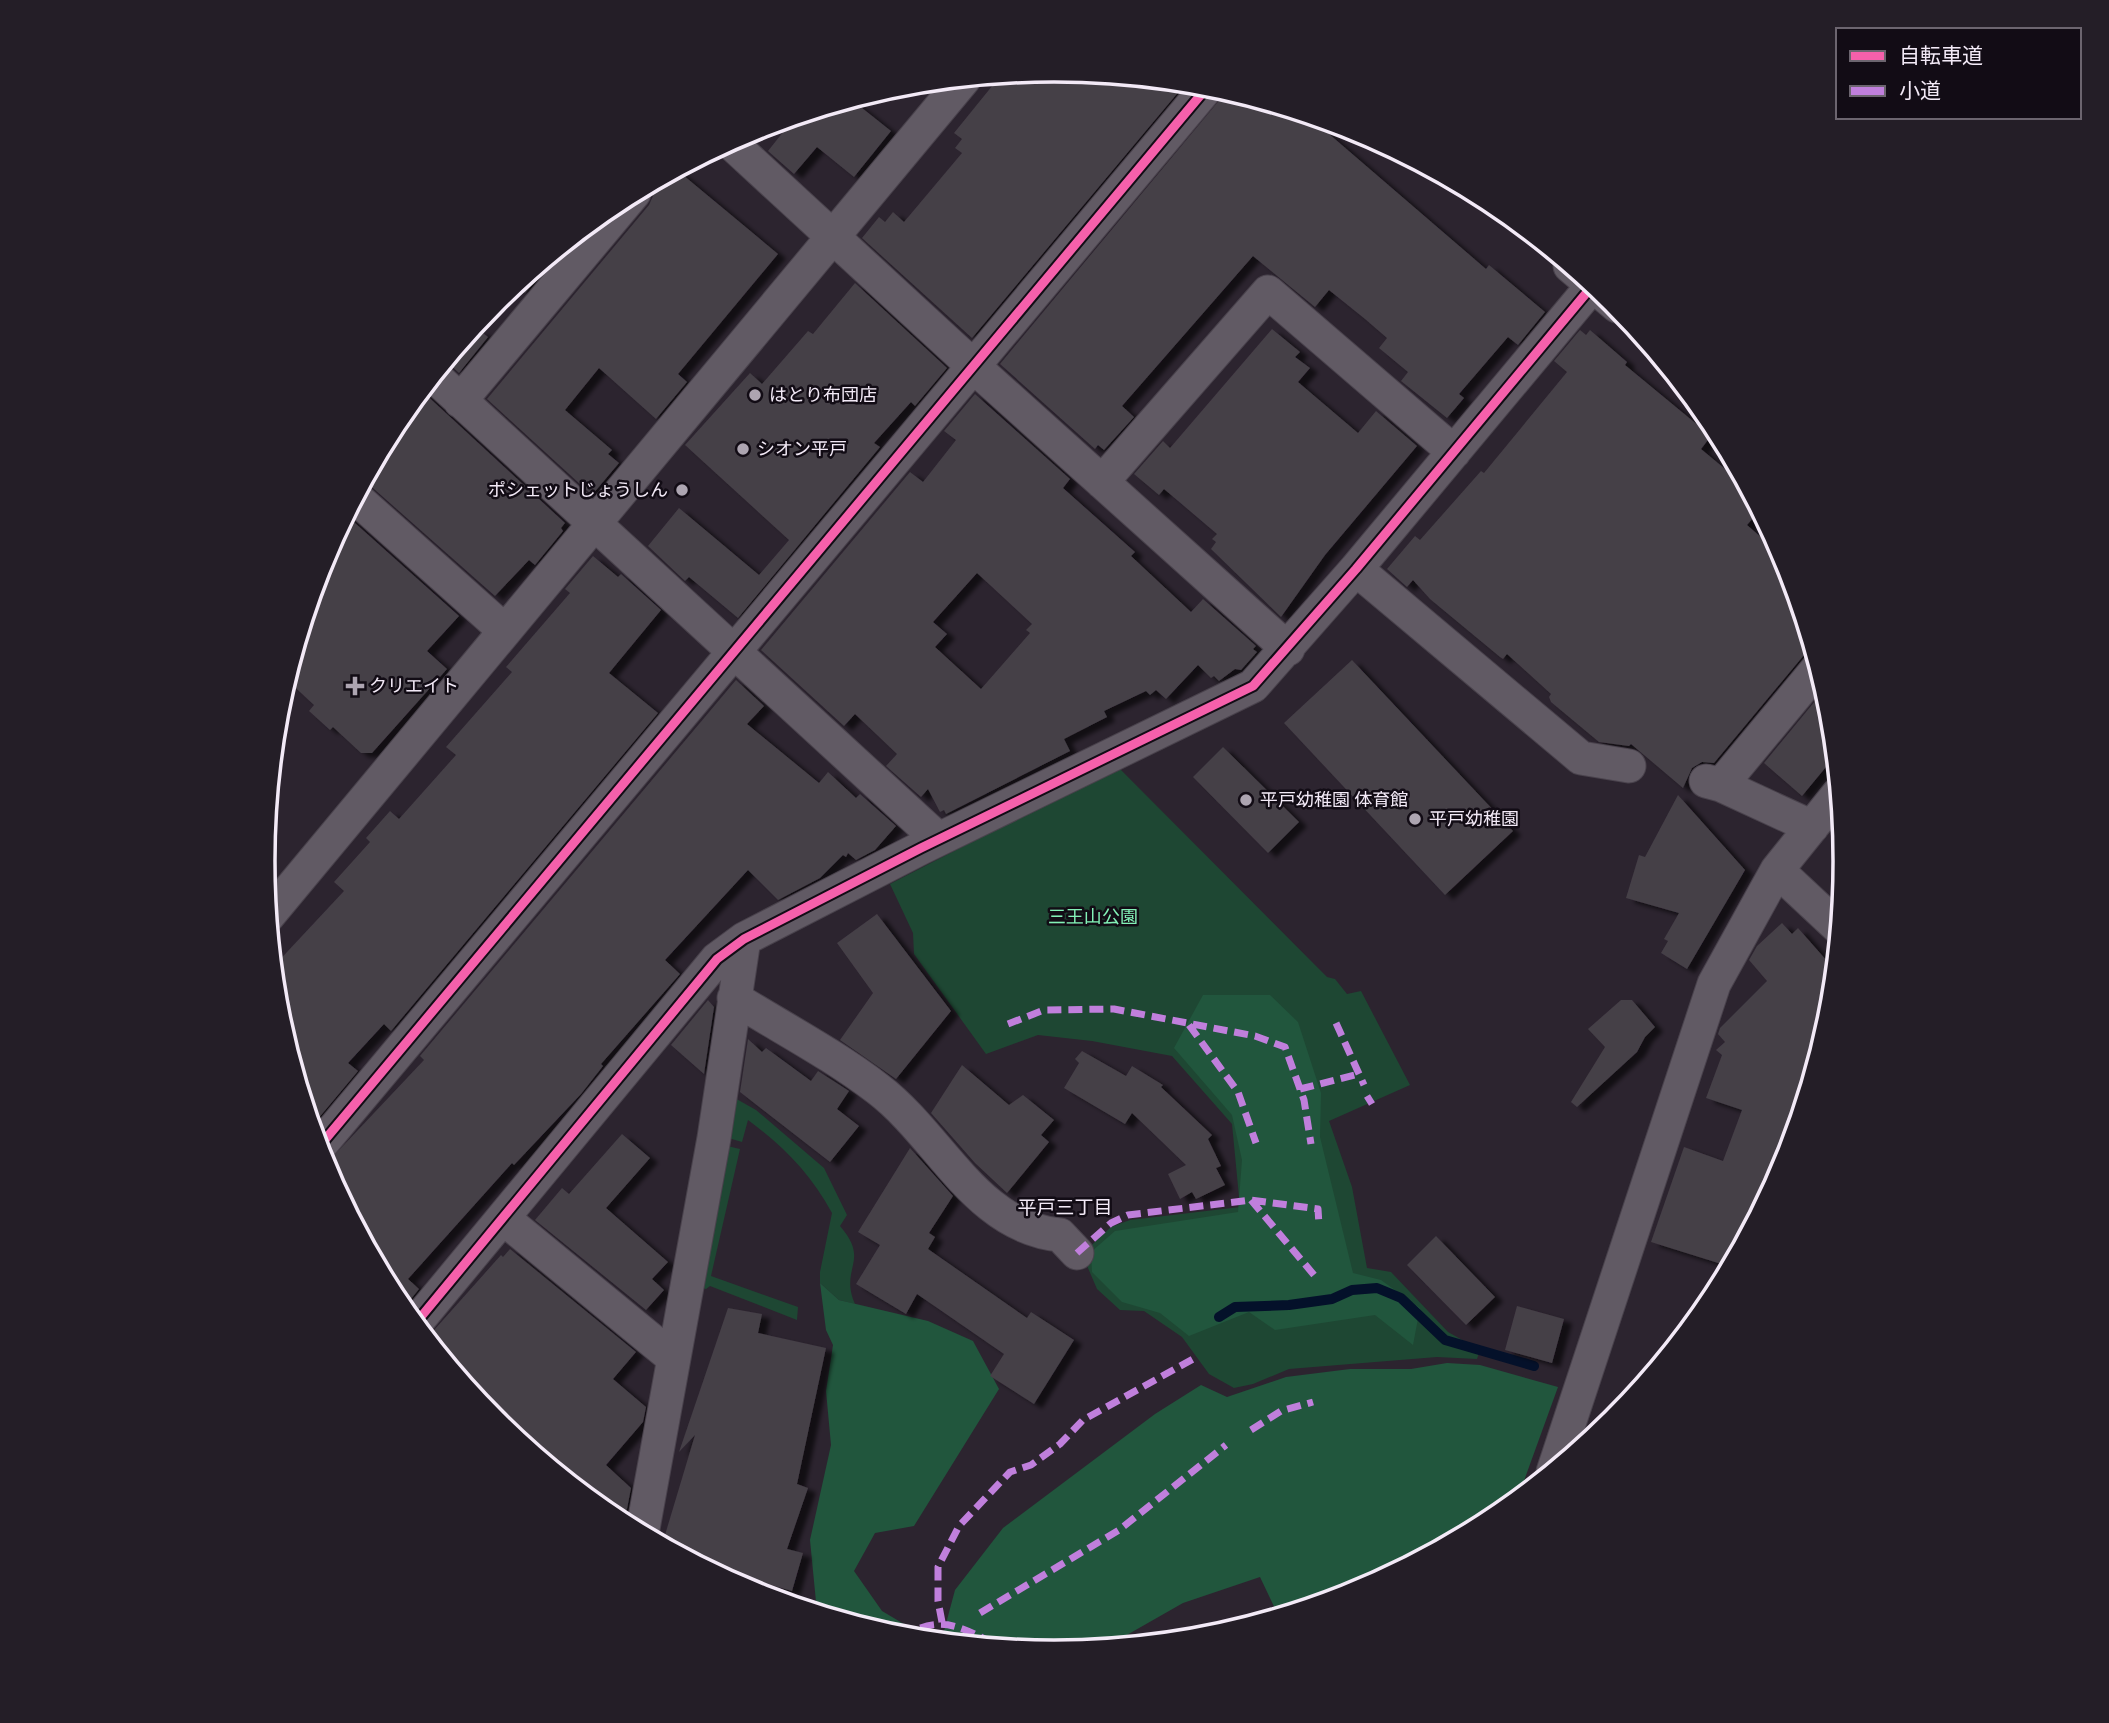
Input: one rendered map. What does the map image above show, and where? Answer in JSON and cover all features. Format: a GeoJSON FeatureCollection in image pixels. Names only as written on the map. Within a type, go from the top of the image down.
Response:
{"type":"FeatureCollection","features":[{"type":"Feature","properties":{"kind":"street"},"geometry":{"type":"LineString","coordinates":[[277,905],[956,89]]}},
{"type":"Feature","properties":{"kind":"street"},"geometry":{"type":"LineString","coordinates":[[327,1138],[1200,96]]}},
{"type":"Feature","properties":{"kind":"street"},"geometry":{"type":"LineString","coordinates":[[746,146],[833,235],[972,365],[1288,649]]}},
{"type":"Feature","properties":{"kind":"street"},"geometry":{"type":"LineString","coordinates":[[460,401],[609,223]]}},
{"type":"Feature","properties":{"kind":"street"},"geometry":{"type":"LineString","coordinates":[[1102,482],[1268,292],[1454,452]]}},
{"type":"Feature","properties":{"kind":"street"},"geometry":{"type":"LineString","coordinates":[[422,1316],[717,959],[744,939],[938,839],[1253,686],[1356,569],[1587,293]]}},
{"type":"Feature","properties":{"kind":"street"},"geometry":{"type":"LineString","coordinates":[[440,382],[938,839]]}},
{"type":"Feature","properties":{"kind":"street"},"geometry":{"type":"LineString","coordinates":[[363,504],[505,631]]}},
{"type":"Feature","properties":{"kind":"street"},"geometry":{"type":"LineString","coordinates":[[1356,569],[1581,758],[1629,766]]}},
{"type":"Feature","properties":{"kind":"street"},"geometry":{"type":"LineString","coordinates":[[1811,676],[1714,783],[1812,827]]}},
{"type":"Feature","properties":{"kind":"street"},"geometry":{"type":"LineString","coordinates":[[1559,1455],[1714,984],[1777,870],[1831,803]]}},
{"type":"Feature","properties":{"kind":"street"},"geometry":{"type":"LineString","coordinates":[[1777,870],[1831,921]]}},
{"type":"Feature","properties":{"kind":"street"},"geometry":{"type":"LineString","coordinates":[[644,1523],[714,1138],[744,939]]}},
{"type":"Feature","properties":{"kind":"street"},"geometry":{"type":"LineString","coordinates":[[734,998],[879,1090],[938,1146],[972,1191],[1015,1223],[1037,1233],[1060,1235],[1077,1252]]}},
{"type":"Feature","properties":{"kind":"street"},"geometry":{"type":"LineString","coordinates":[[503,1218],[672,1357]]}},
{"type":"Feature","properties":{"kind":"green space","name":"三王山公園"},"geometry":{"type":"Polygon","coordinates":[[[1118,767],[1327,977],[1335,979],[1347,994],[1361,991],[1410,1085],[1329,1121],[1352,1187],[1367,1268],[1391,1272],[1448,1332],[1480,1350],[1477,1359],[1437,1357],[1289,1369],[1253,1384],[1234,1388],[1209,1374],[1182,1337],[1144,1311],[1120,1310],[1097,1289],[1082,1254],[1111,1227],[1130,1220],[1240,1207],[1232,1124],[1172,1056],[1092,1041],[1038,1035],[986,1054],[914,954],[913,933],[890,884],[1118,767]]]}},
{"type":"Feature","properties":{"kind":"green space"},"geometry":{"type":"Polygon","coordinates":[[[1203,995],[1270,995],[1298,1022],[1321,1093],[1320,1137],[1353,1273],[1381,1280],[1420,1308],[1413,1345],[1375,1315],[1275,1330],[1249,1312],[1189,1336],[1160,1313],[1122,1302],[1092,1272],[1091,1252],[1115,1231],[1238,1212],[1242,1160],[1232,1115],[1174,1048],[1203,995]]]}},
{"type":"Feature","properties":{"kind":"green space"},"geometry":{"type":"Polygon","coordinates":[[[733,1097],[756,1110],[824,1168],[847,1215],[840,1226],[853,1248],[850,1281],[855,1304],[839,1300],[820,1283],[832,1213],[805,1173],[773,1140],[748,1120],[742,1142],[725,1137],[733,1097]]]}},
{"type":"Feature","properties":{"kind":"green space"},"geometry":{"type":"Polygon","coordinates":[[[723,1145],[740,1149],[711,1276],[798,1307],[797,1320],[710,1286],[706,1289],[700,1287],[723,1145]]]}},
{"type":"Feature","properties":{"kind":"green space"},"geometry":{"type":"Polygon","coordinates":[[[820,1283],[839,1300],[928,1321],[973,1341],[999,1389],[914,1526],[875,1533],[854,1571],[882,1611],[909,1627],[816,1603],[810,1540],[831,1445],[826,1391],[833,1345],[826,1330],[820,1283]]]}},
{"type":"Feature","properties":{"kind":"green space"},"geometry":{"type":"Polygon","coordinates":[[[1447,1363],[1480,1365],[1558,1387],[1523,1484],[1444,1536],[1353,1581],[1275,1608],[1260,1577],[1183,1603],[1123,1637],[1054,1641],[937,1632],[944,1631],[955,1590],[1003,1528],[1155,1414],[1201,1385],[1227,1397],[1286,1377],[1350,1369],[1411,1369],[1447,1363]]]}},
{"type":"Feature","properties":{"kind":"building"},"geometry":{"type":"Polygon","coordinates":[[[1054,82],[1105,84],[1178,92],[972,338],[862,238],[879,217],[885,222],[893,212],[904,222],[962,153],[955,148],[962,139],[954,133],[993,85],[1054,82]]]}},
{"type":"Feature","properties":{"kind":"building"},"geometry":{"type":"Polygon","coordinates":[[[1219,100],[1327,132],[1486,269],[1489,265],[1545,312],[1518,345],[1508,337],[1459,394],[1464,398],[1447,418],[1401,381],[1408,372],[1379,348],[1387,338],[1365,319],[1329,290],[1315,307],[1253,256],[1122,406],[1134,417],[1104,450],[1098,445],[1095,449],[1000,364],[1219,100]]]}},
{"type":"Feature","properties":{"kind":"building"},"geometry":{"type":"Polygon","coordinates":[[[861,107],[891,131],[854,177],[817,147],[794,174],[768,151],[783,132],[861,107]]]}},
{"type":"Feature","properties":{"kind":"building"},"geometry":{"type":"Polygon","coordinates":[[[685,176],[778,254],[678,374],[687,382],[656,419],[599,368],[565,410],[612,450],[608,454],[619,463],[592,495],[487,399],[649,205],[653,196],[685,176]]]}},
{"type":"Feature","properties":{"kind":"building"},"geometry":{"type":"Polygon","coordinates":[[[855,283],[947,368],[915,406],[911,402],[874,443],[880,447],[738,618],[689,577],[685,581],[648,546],[679,508],[759,575],[789,540],[685,445],[750,373],[762,384],[808,331],[813,334],[855,283]]]}},
{"type":"Feature","properties":{"kind":"building"},"geometry":{"type":"Polygon","coordinates":[[[1272,329],[1300,352],[1295,357],[1310,368],[1298,382],[1358,433],[1376,411],[1417,446],[1325,555],[1281,617],[1211,549],[1216,542],[1212,539],[1217,534],[1164,489],[1159,495],[1134,474],[1163,441],[1170,448],[1272,329]]]}},
{"type":"Feature","properties":{"kind":"building"},"geometry":{"type":"Polygon","coordinates":[[[1580,330],[1586,335],[1590,330],[1627,362],[1625,365],[1701,428],[1708,439],[1701,449],[1729,472],[1753,517],[1747,525],[1763,539],[1774,563],[1805,654],[1714,763],[1702,762],[1692,768],[1683,788],[1631,744],[1629,746],[1599,742],[1551,702],[1551,694],[1507,654],[1503,659],[1500,657],[1430,599],[1413,580],[1407,587],[1387,569],[1415,536],[1420,540],[1481,471],[1484,473],[1567,372],[1554,361],[1580,330]]]}},
{"type":"Feature","properties":{"kind":"building"},"geometry":{"type":"Polygon","coordinates":[[[483,333],[488,337],[459,373],[453,367],[483,333]]]}},
{"type":"Feature","properties":{"kind":"building"},"geometry":{"type":"Polygon","coordinates":[[[975,394],[1070,479],[1063,488],[1135,552],[1131,556],[1191,612],[1203,599],[1256,646],[1253,649],[1257,652],[1241,670],[1235,669],[1219,681],[1214,676],[1211,678],[1198,665],[1166,699],[1156,690],[1150,695],[1146,691],[1104,711],[1107,717],[1064,739],[1070,751],[946,814],[944,810],[940,812],[928,789],[921,797],[886,766],[897,754],[855,714],[844,726],[761,650],[910,472],[923,482],[956,440],[944,431],[975,394]],[[977,573],[933,622],[947,634],[935,647],[981,689],[1030,633],[1026,630],[1032,624],[977,573]]]}},
{"type":"Feature","properties":{"kind":"building"},"geometry":{"type":"Polygon","coordinates":[[[429,397],[565,523],[561,528],[563,531],[535,565],[529,560],[495,596],[372,487],[429,397]]]}},
{"type":"Feature","properties":{"kind":"building"},"geometry":{"type":"Polygon","coordinates":[[[354,522],[459,616],[427,651],[447,669],[372,753],[361,753],[333,727],[330,730],[309,711],[314,705],[295,688],[317,611],[354,522]]]}},
{"type":"Feature","properties":{"kind":"building"},"geometry":{"type":"Polygon","coordinates":[[[593,556],[618,577],[621,574],[661,610],[609,673],[658,713],[391,1031],[384,1024],[348,1063],[358,1071],[319,1118],[290,1014],[282,958],[344,891],[334,882],[370,842],[366,838],[390,811],[399,819],[456,755],[446,747],[512,672],[506,667],[570,593],[565,589],[593,556]]]}},
{"type":"Feature","properties":{"kind":"building","name":"平戸幼稚園"},"geometry":{"type":"Polygon","coordinates":[[[1352,660],[1513,831],[1445,895],[1284,723],[1352,660]]]}},
{"type":"Feature","properties":{"kind":"building"},"geometry":{"type":"Polygon","coordinates":[[[736,680],[764,706],[747,724],[819,783],[828,772],[856,798],[860,794],[896,826],[875,850],[856,860],[848,853],[846,857],[843,855],[820,878],[778,900],[748,870],[665,960],[680,974],[601,1064],[603,1066],[581,1094],[514,1165],[512,1163],[408,1279],[419,1289],[411,1299],[380,1251],[333,1156],[424,1060],[420,1056],[736,680]]]}},
{"type":"Feature","properties":{"kind":"building"},"geometry":{"type":"Polygon","coordinates":[[[1817,699],[1827,765],[1802,796],[1764,763],[1817,699]]]}},
{"type":"Feature","properties":{"kind":"building","name":"平戸幼稚園 体育館"},"geometry":{"type":"Polygon","coordinates":[[[1223,747],[1299,822],[1268,853],[1193,777],[1223,747]]]}},
{"type":"Feature","properties":{"kind":"building"},"geometry":{"type":"Polygon","coordinates":[[[1678,795],[1745,870],[1687,969],[1661,953],[1668,941],[1664,939],[1679,913],[1626,898],[1639,855],[1645,857],[1678,795]]]}},
{"type":"Feature","properties":{"kind":"building"},"geometry":{"type":"Polygon","coordinates":[[[877,914],[951,1011],[896,1079],[840,1040],[873,993],[837,943],[877,914]]]}},
{"type":"Feature","properties":{"kind":"building"},"geometry":{"type":"Polygon","coordinates":[[[1782,923],[1792,934],[1798,928],[1827,963],[1819,1014],[1792,1112],[1753,1206],[1721,1264],[1651,1242],[1684,1147],[1723,1161],[1742,1110],[1706,1098],[1722,1055],[1716,1050],[1725,1042],[1718,1034],[1720,1028],[1767,981],[1749,960],[1757,946],[1782,923]]]}},
{"type":"Feature","properties":{"kind":"building"},"geometry":{"type":"Polygon","coordinates":[[[708,1000],[714,1007],[704,1074],[671,1045],[708,1000]]]}},
{"type":"Feature","properties":{"kind":"building"},"geometry":{"type":"Polygon","coordinates":[[[1621,1000],[1632,1000],[1655,1027],[1645,1037],[1637,1052],[1577,1107],[1571,1102],[1605,1047],[1588,1029],[1621,1000]]]}},
{"type":"Feature","properties":{"kind":"building"},"geometry":{"type":"Polygon","coordinates":[[[748,1039],[762,1052],[766,1048],[811,1081],[818,1071],[849,1091],[837,1109],[859,1126],[830,1162],[740,1092],[748,1039]]]}},
{"type":"Feature","properties":{"kind":"building"},"geometry":{"type":"Polygon","coordinates":[[[1082,1051],[1126,1076],[1132,1066],[1163,1085],[1161,1087],[1212,1135],[1208,1139],[1221,1166],[1216,1168],[1225,1185],[1196,1199],[1192,1192],[1180,1199],[1168,1174],[1186,1165],[1132,1113],[1125,1124],[1064,1088],[1079,1063],[1075,1059],[1082,1051]]]}},
{"type":"Feature","properties":{"kind":"building"},"geometry":{"type":"Polygon","coordinates":[[[962,1065],[1009,1105],[1023,1095],[1054,1120],[1041,1135],[1049,1142],[1007,1193],[975,1163],[931,1113],[962,1065]]]}},
{"type":"Feature","properties":{"kind":"building"},"geometry":{"type":"Polygon","coordinates":[[[622,1134],[650,1158],[606,1208],[668,1262],[652,1279],[664,1290],[646,1310],[535,1220],[562,1188],[569,1194],[622,1134]]]}},
{"type":"Feature","properties":{"kind":"building"},"geometry":{"type":"Polygon","coordinates":[[[910,1148],[953,1196],[929,1233],[935,1237],[928,1249],[1027,1318],[1031,1312],[1074,1340],[1034,1404],[990,1376],[1004,1354],[917,1294],[906,1314],[856,1284],[880,1245],[858,1232],[910,1148]]]}},
{"type":"Feature","properties":{"kind":"building"},"geometry":{"type":"Polygon","coordinates":[[[1436,1236],[1495,1297],[1466,1325],[1407,1265],[1436,1236]]]}},
{"type":"Feature","properties":{"kind":"building"},"geometry":{"type":"Polygon","coordinates":[[[510,1249],[636,1352],[613,1379],[646,1407],[643,1422],[606,1465],[631,1488],[625,1511],[580,1480],[503,1413],[433,1331],[501,1255],[503,1257],[510,1249]]]}},
{"type":"Feature","properties":{"kind":"building"},"geometry":{"type":"Polygon","coordinates":[[[1517,1306],[1564,1319],[1552,1363],[1505,1350],[1517,1306]]]}},
{"type":"Feature","properties":{"kind":"building"},"geometry":{"type":"Polygon","coordinates":[[[728,1308],[762,1314],[758,1333],[826,1348],[797,1484],[808,1488],[787,1549],[803,1553],[792,1591],[755,1581],[665,1536],[695,1435],[679,1452],[728,1308]]]}},
{"type":"Feature","properties":{"kind":"waterway"},"geometry":{"type":"LineString","coordinates":[[1219,1317],[1235,1307],[1289,1305],[1332,1299],[1352,1290],[1377,1288],[1401,1298],[1445,1340],[1534,1366]]}},
{"type":"Feature","properties":{"kind":"marked path"},"geometry":{"type":"LineString","coordinates":[[1008,1024],[1044,1010],[1114,1009],[1255,1036],[1285,1047],[1304,1100],[1311,1144]]}},
{"type":"Feature","properties":{"kind":"marked path"},"geometry":{"type":"LineString","coordinates":[[1336,1023],[1364,1085]]}},
{"type":"Feature","properties":{"kind":"marked path"},"geometry":{"type":"LineString","coordinates":[[1189,1025],[1238,1092],[1256,1143]]}},
{"type":"Feature","properties":{"kind":"marked path"},"geometry":{"type":"LineString","coordinates":[[1300,1089],[1359,1074]]}},
{"type":"Feature","properties":{"kind":"marked path"},"geometry":{"type":"LineString","coordinates":[[1367,1096],[1372,1104]]}},
{"type":"Feature","properties":{"kind":"marked path"},"geometry":{"type":"LineString","coordinates":[[1251,1200],[1314,1275]]}},
{"type":"Feature","properties":{"kind":"marked path"},"geometry":{"type":"LineString","coordinates":[[1077,1253],[1111,1223],[1128,1215],[1251,1200],[1318,1209],[1319,1225]]}},
{"type":"Feature","properties":{"kind":"marked path"},"geometry":{"type":"LineString","coordinates":[[942,1622],[938,1601],[938,1567],[959,1526],[1010,1472],[1031,1465],[1060,1444],[1083,1420],[1193,1359]]}},
{"type":"Feature","properties":{"kind":"marked path"},"geometry":{"type":"LineString","coordinates":[[1251,1430],[1281,1411],[1313,1402]]}},
{"type":"Feature","properties":{"kind":"marked path"},"geometry":{"type":"LineString","coordinates":[[980,1613],[1119,1530],[1226,1445]]}},
{"type":"Feature","properties":{"kind":"marked path"},"geometry":{"type":"LineString","coordinates":[[919,1629],[941,1624],[964,1629],[979,1637]]}},
{"type":"Feature","properties":{"kind":"cycle path"},"geometry":{"type":"LineString","coordinates":[[327,1138],[1200,96]]}},
{"type":"Feature","properties":{"kind":"cycle path"},"geometry":{"type":"LineString","coordinates":[[422,1316],[717,959],[744,939],[921,848],[1253,686],[1356,569],[1587,293]]}},
{"type":"Feature","properties":{"kind":"place","name":"はとり布団店"},"geometry":{"type":"Point","coordinates":[755,395]}},
{"type":"Feature","properties":{"kind":"place","name":"シオン平戸"},"geometry":{"type":"Point","coordinates":[743,449]}},
{"type":"Feature","properties":{"kind":"place","name":"ポシェットじょうしん"},"geometry":{"type":"Point","coordinates":[682,490]}},
{"type":"Feature","properties":{"kind":"place","name":"クリエイト"},"geometry":{"type":"Point","coordinates":[355,686]}},
{"type":"Feature","properties":{"kind":"place","name":"平戸幼稚園 体育館"},"geometry":{"type":"Point","coordinates":[1246,800]}},
{"type":"Feature","properties":{"kind":"place","name":"平戸幼稚園"},"geometry":{"type":"Point","coordinates":[1415,819]}},
{"type":"Feature","properties":{"kind":"district","name":"平戸三丁目"},"geometry":{"type":"Point","coordinates":[1065,1207]}}]}
